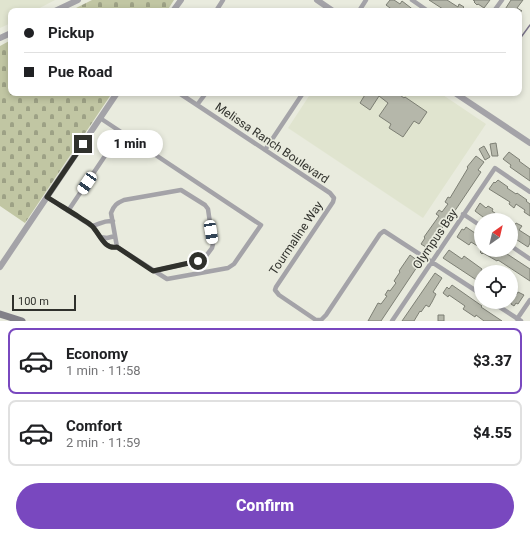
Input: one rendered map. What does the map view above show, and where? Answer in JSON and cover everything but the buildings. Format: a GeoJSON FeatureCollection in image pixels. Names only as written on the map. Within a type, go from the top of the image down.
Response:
{"type":"FeatureCollection","features":[{"type":"Feature","properties":{"kind":"main road"},"geometry":{"type":"LineString","coordinates":[[0,314],[22,321]]}},
{"type":"Feature","properties":{"kind":"street"},"geometry":{"type":"LineString","coordinates":[[61,8],[78,0]]}},
{"type":"Feature","properties":{"kind":"street"},"geometry":{"type":"LineString","coordinates":[[317,0],[329,8]]}},
{"type":"Feature","properties":{"kind":"street"},"geometry":{"type":"LineString","coordinates":[[412,0],[424,8]]}},
{"type":"Feature","properties":{"kind":"street"},"geometry":{"type":"LineString","coordinates":[[0,267],[115,96]]}},
{"type":"Feature","properties":{"kind":"street","name":"Melissa Ranch Boulevard"},"geometry":{"type":"LineString","coordinates":[[184,96],[330,193],[334,198]]}},
{"type":"Feature","properties":{"kind":"street"},"geometry":{"type":"LineString","coordinates":[[198,105],[204,96]]}},
{"type":"Feature","properties":{"kind":"street"},"geometry":{"type":"LineString","coordinates":[[265,150],[301,96]]}},
{"type":"Feature","properties":{"kind":"street"},"geometry":{"type":"LineString","coordinates":[[460,96],[530,143]]}},
{"type":"Feature","properties":{"kind":"street"},"geometry":{"type":"LineString","coordinates":[[47,197],[92,226],[108,246],[114,248],[117,247],[167,279],[228,268],[234,264],[261,225],[100,118]]}},
{"type":"Feature","properties":{"kind":"street"},"geometry":{"type":"LineString","coordinates":[[68,211],[121,132]]}},
{"type":"Feature","properties":{"kind":"street","name":"Olympus Bay"},"geometry":{"type":"LineString","coordinates":[[392,321],[495,168],[530,192]]}},
{"type":"Feature","properties":{"kind":"street"},"geometry":{"type":"LineString","coordinates":[[117,247],[111,213],[117,202],[181,190],[204,205],[208,209],[213,244],[203,260],[153,271]]}},
{"type":"Feature","properties":{"kind":"street","name":"Tourmaline Way"},"geometry":{"type":"LineString","coordinates":[[334,198],[333,202],[275,290],[279,295],[316,320],[321,320],[326,315],[384,230],[432,261]]}},
{"type":"Feature","properties":{"kind":"street"},"geometry":{"type":"LineString","coordinates":[[463,214],[474,221]]}},
{"type":"Feature","properties":{"kind":"street"},"geometry":{"type":"LineString","coordinates":[[92,226],[98,225],[107,220],[113,221]]}},
{"type":"Feature","properties":{"kind":"street"},"geometry":{"type":"LineString","coordinates":[[100,237],[107,238],[115,236]]}},
{"type":"Feature","properties":{"kind":"street"},"geometry":{"type":"LineString","coordinates":[[518,251],[530,259]]}},
{"type":"Feature","properties":{"kind":"street"},"geometry":{"type":"LineString","coordinates":[[432,261],[474,289]]}},
{"type":"Feature","properties":{"kind":"street"},"geometry":{"type":"LineString","coordinates":[[502,309],[519,320],[530,300]]}},
{"type":"Feature","properties":{"kind":"shaded area"},"geometry":{"type":"Polygon","coordinates":[[[0,0],[55,0],[40,8],[8,8],[8,24],[0,28],[0,0]]]}},
{"type":"Feature","properties":{"kind":"shaded area"},"geometry":{"type":"Polygon","coordinates":[[[309,96],[444,96],[486,124],[423,218],[288,128],[309,96]]]}},
{"type":"Feature","properties":{"kind":"green space"},"geometry":{"type":"Polygon","coordinates":[[[92,0],[174,0],[169,8],[76,8],[92,0]]]}},
{"type":"Feature","properties":{"kind":"green space"},"geometry":{"type":"Polygon","coordinates":[[[8,42],[8,96],[110,96],[25,223],[0,206],[0,46],[8,42]]]}},
{"type":"Feature","properties":{"kind":"waterway"},"geometry":{"type":"LineString","coordinates":[[522,36],[530,25]]}},
{"type":"Feature","properties":{"kind":"route"},"geometry":{"type":"LineString","coordinates":[[83,144],[47,197],[92,226],[108,246],[114,248],[117,247],[153,271],[198,261]]}}]}
